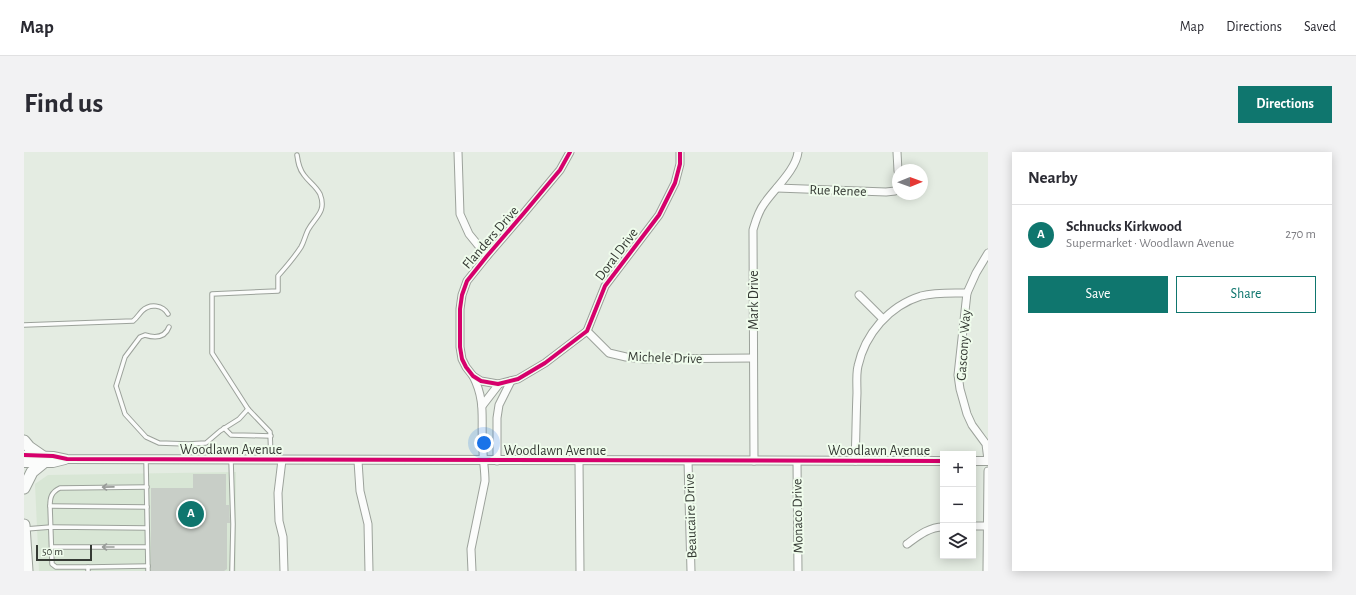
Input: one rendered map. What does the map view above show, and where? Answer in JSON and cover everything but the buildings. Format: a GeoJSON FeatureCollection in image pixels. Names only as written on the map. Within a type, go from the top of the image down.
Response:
{"type":"FeatureCollection","features":[{"type":"Feature","properties":{"kind":"main road"},"geometry":{"type":"LineString","coordinates":[[24,441],[43,459],[32,472],[24,488]]}},
{"type":"Feature","properties":{"kind":"main road"},"geometry":{"type":"LineString","coordinates":[[24,525],[27,571]]}},
{"type":"Feature","properties":{"kind":"street"},"geometry":{"type":"LineString","coordinates":[[458,152],[460,214],[469,234],[487,256]]}},
{"type":"Feature","properties":{"kind":"street","name":"Flanders Drive"},"geometry":{"type":"LineString","coordinates":[[472,571],[471,549],[485,481],[482,449],[482,406],[477,385],[462,359],[460,347],[460,308],[462,295],[467,281],[560,170],[570,152]]}},
{"type":"Feature","properties":{"kind":"street","name":"Doral Drive"},"geometry":{"type":"LineString","coordinates":[[587,331],[605,286],[659,215],[675,184],[680,164],[680,152]]}},
{"type":"Feature","properties":{"kind":"street","name":"Mark Drive"},"geometry":{"type":"LineString","coordinates":[[754,461],[753,230],[757,216],[763,204],[793,166],[798,156],[798,152]]}},
{"type":"Feature","properties":{"kind":"street"},"geometry":{"type":"LineString","coordinates":[[897,152],[898,164]]}},
{"type":"Feature","properties":{"kind":"street","name":"Rue Renee"},"geometry":{"type":"LineString","coordinates":[[776,188],[892,191]]}},
{"type":"Feature","properties":{"kind":"street","name":"Gascony Way"},"geometry":{"type":"LineString","coordinates":[[988,253],[976,273],[967,293],[958,375],[967,414],[986,444],[988,461]]}},
{"type":"Feature","properties":{"kind":"street"},"geometry":{"type":"LineString","coordinates":[[855,461],[857,366],[867,341],[883,319],[898,307],[921,296],[941,293],[967,293]]}},
{"type":"Feature","properties":{"kind":"street"},"geometry":{"type":"LineString","coordinates":[[859,295],[883,319]]}},
{"type":"Feature","properties":{"kind":"street"},"geometry":{"type":"LineString","coordinates":[[473,376],[490,383],[499,384],[511,381],[544,363],[587,331]]}},
{"type":"Feature","properties":{"kind":"street","name":"Michele Drive"},"geometry":{"type":"LineString","coordinates":[[587,331],[609,353],[626,357],[645,359],[753,358]]}},
{"type":"Feature","properties":{"kind":"street"},"geometry":{"type":"LineString","coordinates":[[497,461],[497,418],[499,405],[511,381]]}},
{"type":"Feature","properties":{"kind":"street"},"geometry":{"type":"LineString","coordinates":[[482,406],[499,384]]}},
{"type":"Feature","properties":{"kind":"street","name":"Woodlawn Avenue"},"geometry":{"type":"LineString","coordinates":[[24,456],[43,459]]}},
{"type":"Feature","properties":{"kind":"street","name":"Woodlawn Avenue"},"geometry":{"type":"LineString","coordinates":[[24,463],[53,456],[67,459],[271,461],[940,461]]}},
{"type":"Feature","properties":{"kind":"street"},"geometry":{"type":"LineString","coordinates":[[282,460],[279,476],[279,521],[283,537],[284,571]]}},
{"type":"Feature","properties":{"kind":"street"},"geometry":{"type":"LineString","coordinates":[[358,461],[360,491],[368,524],[369,571]]}},
{"type":"Feature","properties":{"kind":"street"},"geometry":{"type":"LineString","coordinates":[[579,461],[580,571]]}},
{"type":"Feature","properties":{"kind":"street","name":"Beaucaire Drive"},"geometry":{"type":"LineString","coordinates":[[688,461],[691,571]]}},
{"type":"Feature","properties":{"kind":"street","name":"Monaco Drive"},"geometry":{"type":"LineString","coordinates":[[796,461],[798,571]]}},
{"type":"Feature","properties":{"kind":"street"},"geometry":{"type":"LineString","coordinates":[[976,461],[988,461]]}},
{"type":"Feature","properties":{"kind":"street"},"geometry":{"type":"LineString","coordinates":[[987,571],[988,472]]}},
{"type":"Feature","properties":{"kind":"street"},"geometry":{"type":"LineString","coordinates":[[976,526],[987,526]]}},
{"type":"Feature","properties":{"kind":"street"},"geometry":{"type":"LineString","coordinates":[[907,544],[921,534],[933,528],[940,527]]}},
{"type":"Feature","properties":{"kind":"lane"},"geometry":{"type":"LineString","coordinates":[[271,461],[270,432],[248,409],[212,353],[212,294],[278,291],[278,276],[302,246],[308,229],[320,215],[322,208],[320,194],[299,168],[297,155]]}},
{"type":"Feature","properties":{"kind":"lane"},"geometry":{"type":"LineString","coordinates":[[24,325],[133,321],[143,310],[152,306],[161,307],[165,309],[168,314]]}},
{"type":"Feature","properties":{"kind":"lane"},"geometry":{"type":"LineString","coordinates":[[169,327],[164,334],[158,337],[145,335],[140,338],[125,357],[116,386],[125,414],[146,437],[160,443],[206,443],[224,428],[239,419],[248,409]]}},
{"type":"Feature","properties":{"kind":"lane"},"geometry":{"type":"LineString","coordinates":[[224,428],[232,435],[270,436]]}},
{"type":"Feature","properties":{"kind":"lane"},"geometry":{"type":"LineString","coordinates":[[146,460],[148,571]]}},
{"type":"Feature","properties":{"kind":"lane"},"geometry":{"type":"LineString","coordinates":[[231,460],[233,524],[232,571]]}},
{"type":"Feature","properties":{"kind":"lane"},"geometry":{"type":"LineString","coordinates":[[146,487],[60,488],[54,491],[50,497],[50,506],[52,564],[56,567],[88,569],[148,566]]}},
{"type":"Feature","properties":{"kind":"lane"},"geometry":{"type":"LineString","coordinates":[[50,506],[147,507]]}},
{"type":"Feature","properties":{"kind":"lane"},"geometry":{"type":"LineString","coordinates":[[24,529],[51,527],[147,528]]}},
{"type":"Feature","properties":{"kind":"lane"},"geometry":{"type":"LineString","coordinates":[[52,547],[148,547]]}},
{"type":"Feature","properties":{"kind":"lane"},"geometry":{"type":"LineString","coordinates":[[52,571],[56,567]]}},
{"type":"Feature","properties":{"kind":"shaded area"},"geometry":{"type":"Polygon","coordinates":[[[236,472],[236,571],[39,571],[35,484],[48,475],[236,472]]]}},
{"type":"Feature","properties":{"kind":"cycle path"},"geometry":{"type":"LineString","coordinates":[[570,152],[560,170],[467,281],[462,295],[460,309],[460,347],[462,359],[466,367],[473,376],[481,381],[498,384],[518,379],[545,363],[587,331],[605,286],[659,215],[675,183],[680,164],[680,152]]}},
{"type":"Feature","properties":{"kind":"cycle path"},"geometry":{"type":"LineString","coordinates":[[24,455],[53,456],[67,459],[940,461]]}},
{"type":"Feature","properties":{"kind":"place","name":"Schnucks Kirkwood"},"geometry":{"type":"Point","coordinates":[191,514]}}]}
